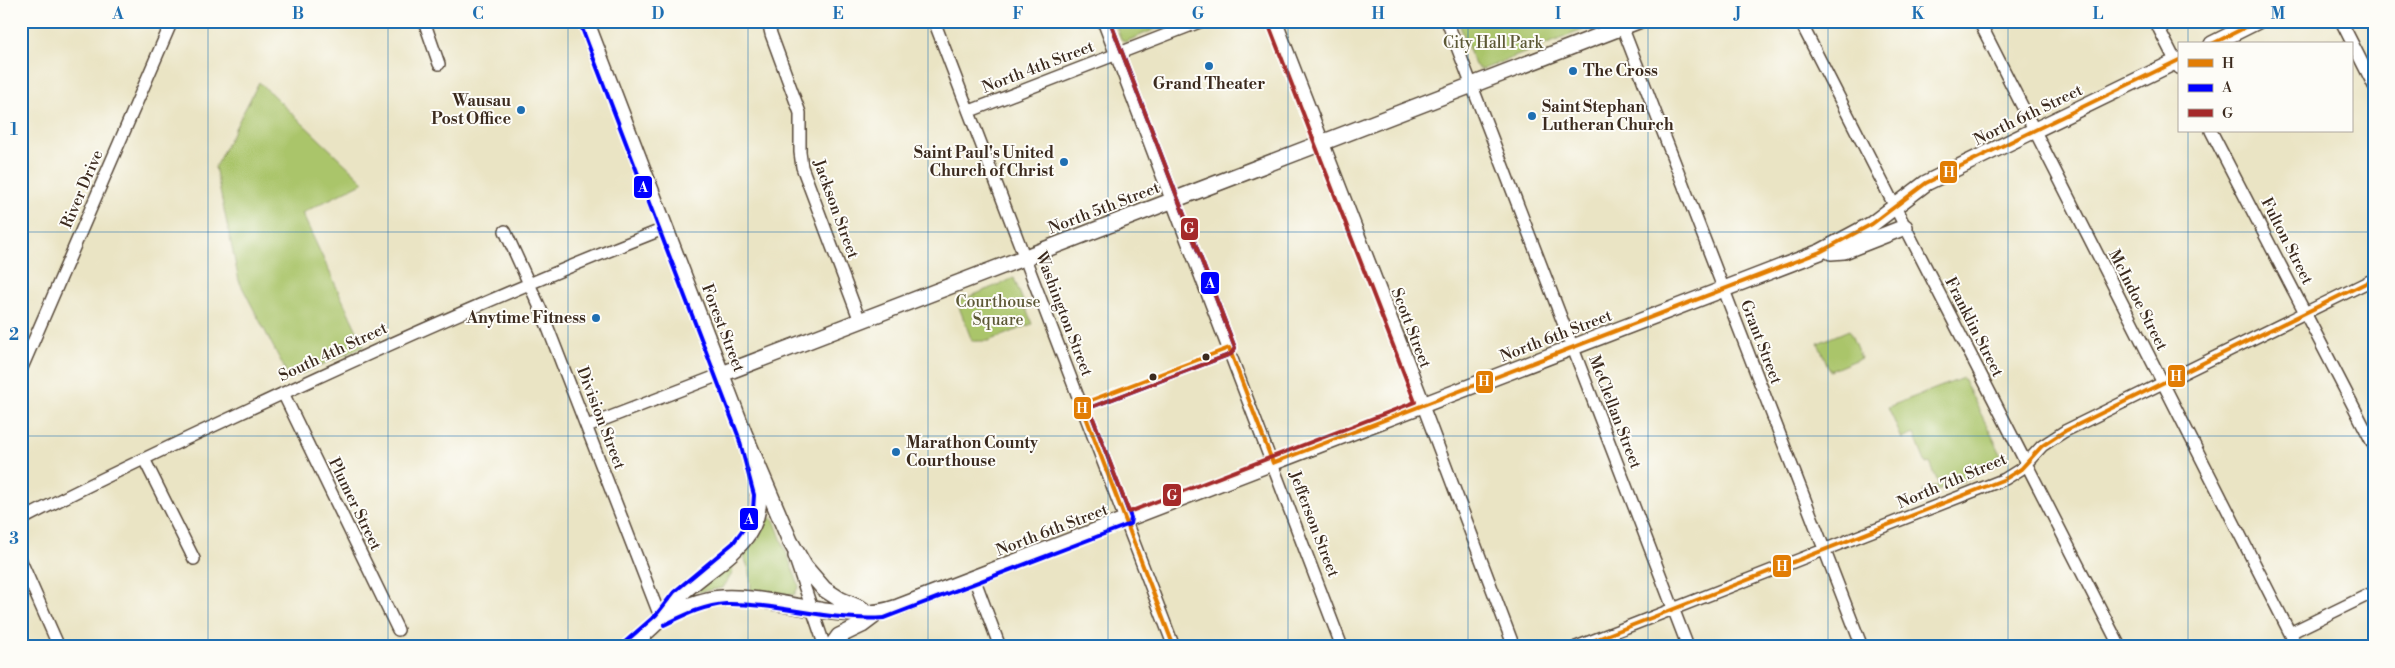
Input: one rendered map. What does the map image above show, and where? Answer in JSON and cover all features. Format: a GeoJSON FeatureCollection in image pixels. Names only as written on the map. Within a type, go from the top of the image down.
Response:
{"type":"FeatureCollection","features":[{"type":"Feature","properties":{"kind":"main road","name":"Forest Street"},"geometry":{"type":"LineString","coordinates":[[586,21],[744,432],[790,542]]}},
{"type":"Feature","properties":{"kind":"main road","name":"Scott Street"},"geometry":{"type":"LineString","coordinates":[[1274,21],[1423,406]]}},
{"type":"Feature","properties":{"kind":"main road","name":"North 5th Street"},"geometry":{"type":"LineString","coordinates":[[722,374],[1472,85],[1621,24],[1638,21]]}},
{"type":"Feature","properties":{"kind":"main road"},"geometry":{"type":"LineString","coordinates":[[2216,42],[2258,21]]}},
{"type":"Feature","properties":{"kind":"main road","name":"North 6th Street"},"geometry":{"type":"LineString","coordinates":[[661,619],[697,603],[724,598],[756,600],[851,613],[878,613],[974,578],[1820,252],[1872,224],[1926,184],[2178,64]]}},
{"type":"Feature","properties":{"kind":"main road"},"geometry":{"type":"LineString","coordinates":[[1820,252],[1844,251],[1905,227]]}},
{"type":"Feature","properties":{"kind":"main road"},"geometry":{"type":"LineString","coordinates":[[628,647],[661,619],[678,597],[741,543],[756,519],[760,494],[744,432]]}},
{"type":"Feature","properties":{"kind":"main road"},"geometry":{"type":"LineString","coordinates":[[790,542],[805,567],[824,589],[845,602],[878,613]]}},
{"type":"Feature","properties":{"kind":"main road"},"geometry":{"type":"LineString","coordinates":[[831,647],[839,636],[862,625],[878,613]]}},
{"type":"Feature","properties":{"kind":"street","name":"River Drive"},"geometry":{"type":"LineString","coordinates":[[21,370],[172,21]]}},
{"type":"Feature","properties":{"kind":"street"},"geometry":{"type":"LineString","coordinates":[[424,21],[439,64]]}},
{"type":"Feature","properties":{"kind":"street","name":"Jackson Street"},"geometry":{"type":"LineString","coordinates":[[768,21],[800,113],[802,167],[860,321]]}},
{"type":"Feature","properties":{"kind":"street","name":"Washington Street"},"geometry":{"type":"LineString","coordinates":[[934,21],[1174,647]]}},
{"type":"Feature","properties":{"kind":"street","name":"Jefferson Street"},"geometry":{"type":"LineString","coordinates":[[1103,21],[1342,647]]}},
{"type":"Feature","properties":{"kind":"street","name":"North 4th Street"},"geometry":{"type":"LineString","coordinates":[[970,111],[1202,21]]}},
{"type":"Feature","properties":{"kind":"street","name":"McClellan Street"},"geometry":{"type":"LineString","coordinates":[[1447,21],[1688,647]]}},
{"type":"Feature","properties":{"kind":"street","name":"Franklin Street"},"geometry":{"type":"LineString","coordinates":[[1800,21],[2120,647]]}},
{"type":"Feature","properties":{"kind":"street","name":"McIndoe Street"},"geometry":{"type":"LineString","coordinates":[[1979,21],[2296,647]]}},
{"type":"Feature","properties":{"kind":"street"},"geometry":{"type":"LineString","coordinates":[[2155,21],[2178,64]]}},
{"type":"Feature","properties":{"kind":"street"},"geometry":{"type":"LineString","coordinates":[[2341,21],[2352,42]]}},
{"type":"Feature","properties":{"kind":"street","name":"Grant Street"},"geometry":{"type":"LineString","coordinates":[[1621,24],[1862,647]]}},
{"type":"Feature","properties":{"kind":"street"},"geometry":{"type":"LineString","coordinates":[[2352,43],[2374,86]]}},
{"type":"Feature","properties":{"kind":"street","name":"Fulton Street"},"geometry":{"type":"LineString","coordinates":[[2212,132],[2374,446]]}},
{"type":"Feature","properties":{"kind":"street","name":"South 4th Street"},"geometry":{"type":"LineString","coordinates":[[21,520],[283,393],[529,283],[666,228]]}},
{"type":"Feature","properties":{"kind":"street","name":"Division Street"},"geometry":{"type":"LineString","coordinates":[[505,231],[529,283],[587,426],[661,619]]}},
{"type":"Feature","properties":{"kind":"street","name":"North 7th Street"},"geometry":{"type":"LineString","coordinates":[[1576,647],[2012,476],[2042,446],[2065,431],[2374,279]]}},
{"type":"Feature","properties":{"kind":"street"},"geometry":{"type":"LineString","coordinates":[[587,426],[722,374]]}},
{"type":"Feature","properties":{"kind":"street","name":"Plumer Street"},"geometry":{"type":"LineString","coordinates":[[283,393],[398,630]]}},
{"type":"Feature","properties":{"kind":"street","name":"Scott Street"},"geometry":{"type":"LineString","coordinates":[[1423,406],[1514,647]]}},
{"type":"Feature","properties":{"kind":"street"},"geometry":{"type":"LineString","coordinates":[[144,459],[194,559]]}},
{"type":"Feature","properties":{"kind":"street","name":"Forest Street"},"geometry":{"type":"LineString","coordinates":[[790,542],[810,608],[825,647]]}},
{"type":"Feature","properties":{"kind":"street"},"geometry":{"type":"LineString","coordinates":[[21,561],[59,647]]}},
{"type":"Feature","properties":{"kind":"street"},"geometry":{"type":"LineString","coordinates":[[974,578],[1000,647]]}},
{"type":"Feature","properties":{"kind":"street"},"geometry":{"type":"LineString","coordinates":[[2290,633],[2374,592]]}},
{"type":"Feature","properties":{"kind":"green space"},"geometry":{"type":"Polygon","coordinates":[[[1114,21],[1174,21],[1125,42],[1121,39],[1114,21]]]}},
{"type":"Feature","properties":{"kind":"green space","name":"City Hall Park"},"geometry":{"type":"Polygon","coordinates":[[[1458,21],[1606,21],[1481,70],[1475,65],[1458,21]]]}},
{"type":"Feature","properties":{"kind":"green space"},"geometry":{"type":"Polygon","coordinates":[[[259,82],[364,182],[302,213],[364,346],[290,379],[239,281],[215,167],[259,82]]]}},
{"type":"Feature","properties":{"kind":"green space","name":"Courthouse Square"},"geometry":{"type":"Polygon","coordinates":[[[1014,278],[1032,324],[988,341],[972,341],[957,302],[1014,278]]]}},
{"type":"Feature","properties":{"kind":"green space"},"geometry":{"type":"Polygon","coordinates":[[[1849,330],[1861,358],[1830,371],[1818,343],[1849,330]]]}},
{"type":"Feature","properties":{"kind":"green space"},"geometry":{"type":"Polygon","coordinates":[[[1963,378],[2004,460],[1972,477],[1924,495],[1923,491],[1939,485],[1930,463],[1926,464],[1914,434],[1902,439],[1888,407],[1963,378]]]}},
{"type":"Feature","properties":{"kind":"green space"},"geometry":{"type":"Polygon","coordinates":[[[770,518],[774,520],[799,586],[794,595],[751,590],[750,572],[743,555],[758,539],[767,520],[770,518]]]}},
{"type":"Feature","properties":{"kind":"green space"},"geometry":{"type":"Polygon","coordinates":[[[731,566],[733,572],[723,588],[699,592],[698,590],[731,566]]]}},
{"type":"Feature","properties":{"kind":"transit line","name":"A"},"geometry":{"type":"LineString","coordinates":[[664,625],[702,609],[726,604],[765,606],[864,619],[884,618],[1130,524],[1131,518],[1089,408],[1231,354],[1235,348],[1110,21]]}},
{"type":"Feature","properties":{"kind":"transit line","name":"G"},"geometry":{"type":"LineString","coordinates":[[1110,21],[1235,348],[1231,354],[1089,408],[1129,512],[1415,402],[1268,23]]}},
{"type":"Feature","properties":{"kind":"transit line","name":"H"},"geometry":{"type":"LineString","coordinates":[[2216,42],[2258,21]]}},
{"type":"Feature","properties":{"kind":"transit line","name":"A"},"geometry":{"type":"LineString","coordinates":[[580,23],[738,435],[754,495],[753,510],[747,524],[733,543],[674,592],[656,615],[625,642]]}},
{"type":"Feature","properties":{"kind":"transit line","name":"H"},"geometry":{"type":"LineString","coordinates":[[1174,647],[1081,404],[1229,348],[1273,463],[1820,252],[1872,224],[1926,183],[2178,60]]}},
{"type":"Feature","properties":{"kind":"transit line","name":"H"},"geometry":{"type":"LineString","coordinates":[[1577,647],[2005,479],[2021,469],[2042,446],[2065,431],[2374,279]]}},
{"type":"Feature","properties":{"kind":"place","name":"Grand Theater"},"geometry":{"type":"Point","coordinates":[1209,66]}},
{"type":"Feature","properties":{"kind":"place","name":"The Cross"},"geometry":{"type":"Point","coordinates":[1573,71]}},
{"type":"Feature","properties":{"kind":"place","name":"Wausau Post Office"},"geometry":{"type":"Point","coordinates":[521,110]}},
{"type":"Feature","properties":{"kind":"place","name":"Saint Stephan Lutheran Church"},"geometry":{"type":"Point","coordinates":[1532,116]}},
{"type":"Feature","properties":{"kind":"place","name":"Saint Paul's United Church of Christ"},"geometry":{"type":"Point","coordinates":[1064,162]}},
{"type":"Feature","properties":{"kind":"place","name":"Anytime Fitness"},"geometry":{"type":"Point","coordinates":[596,318]}},
{"type":"Feature","properties":{"kind":"place","name":"Marathon County Courthouse"},"geometry":{"type":"Point","coordinates":[896,452]}}]}
